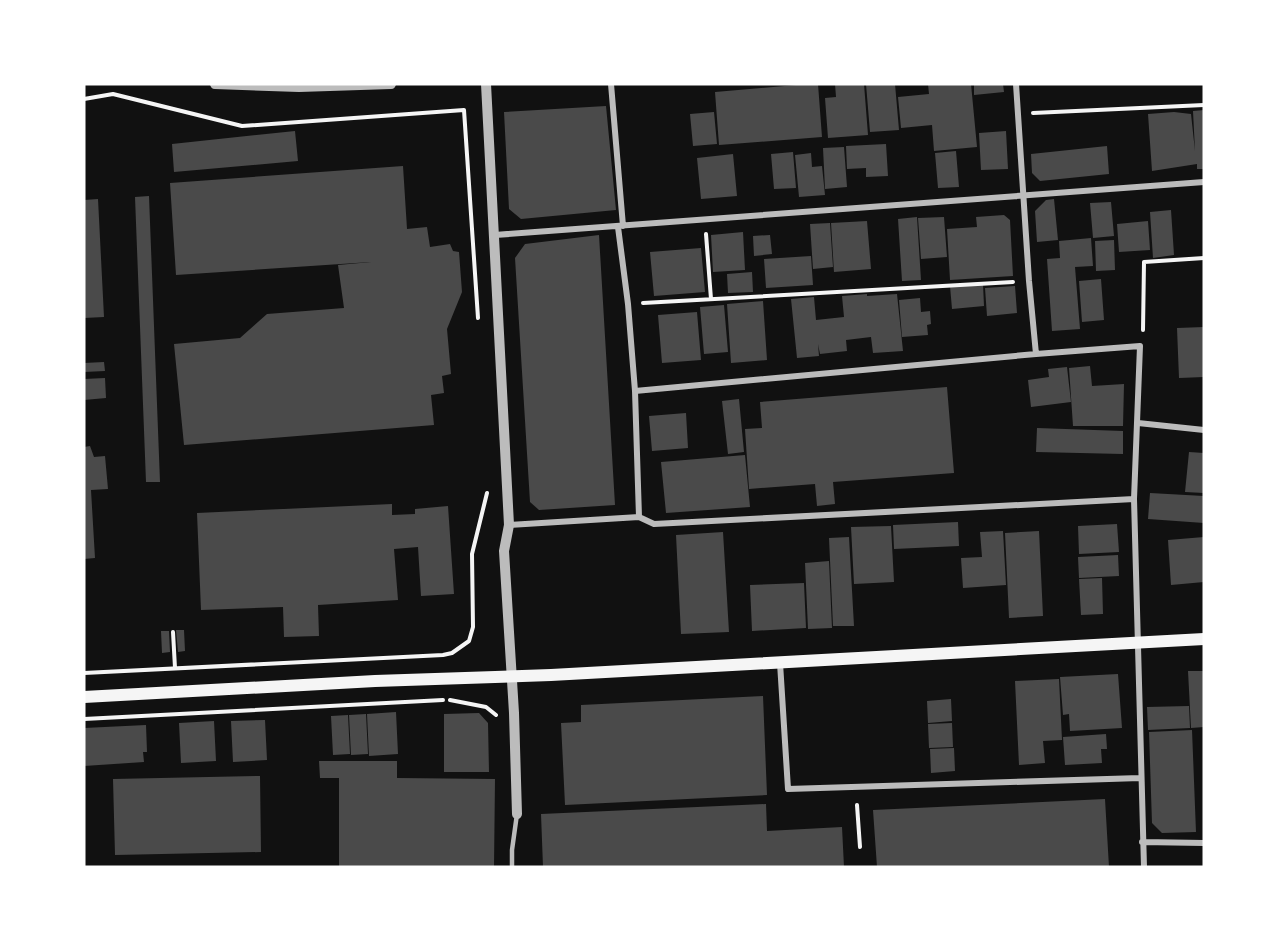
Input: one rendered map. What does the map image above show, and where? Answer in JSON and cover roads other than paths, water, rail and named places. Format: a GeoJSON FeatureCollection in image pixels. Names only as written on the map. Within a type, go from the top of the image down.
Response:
{"type":"FeatureCollection","features":[{"type":"Feature","properties":{"kind":"main road"},"geometry":{"type":"LineString","coordinates":[[84,697],[780,663],[1204,639]]}},
{"type":"Feature","properties":{"kind":"street"},"geometry":{"type":"LineString","coordinates":[[215,84],[299,87],[391,84]]}},
{"type":"Feature","properties":{"kind":"street"},"geometry":{"type":"LineString","coordinates":[[486,84],[509,525],[504,551],[512,675],[517,814]]}},
{"type":"Feature","properties":{"kind":"street"},"geometry":{"type":"LineString","coordinates":[[610,84],[635,391],[639,517]]}},
{"type":"Feature","properties":{"kind":"street"},"geometry":{"type":"LineString","coordinates":[[1016,84],[1036,354]]}},
{"type":"Feature","properties":{"kind":"street"},"geometry":{"type":"LineString","coordinates":[[495,235],[1204,182]]}},
{"type":"Feature","properties":{"kind":"street"},"geometry":{"type":"LineString","coordinates":[[635,391],[1140,346],[1134,499],[1144,867]]}},
{"type":"Feature","properties":{"kind":"street"},"geometry":{"type":"LineString","coordinates":[[1138,423],[1204,430]]}},
{"type":"Feature","properties":{"kind":"street"},"geometry":{"type":"LineString","coordinates":[[509,525],[639,517],[654,524],[1134,499]]}},
{"type":"Feature","properties":{"kind":"street"},"geometry":{"type":"LineString","coordinates":[[780,663],[788,789],[1140,778]]}},
{"type":"Feature","properties":{"kind":"street"},"geometry":{"type":"LineString","coordinates":[[1142,842],[1204,843]]}},
{"type":"Feature","properties":{"kind":"lane"},"geometry":{"type":"LineString","coordinates":[[512,867],[517,814]]}}]}
